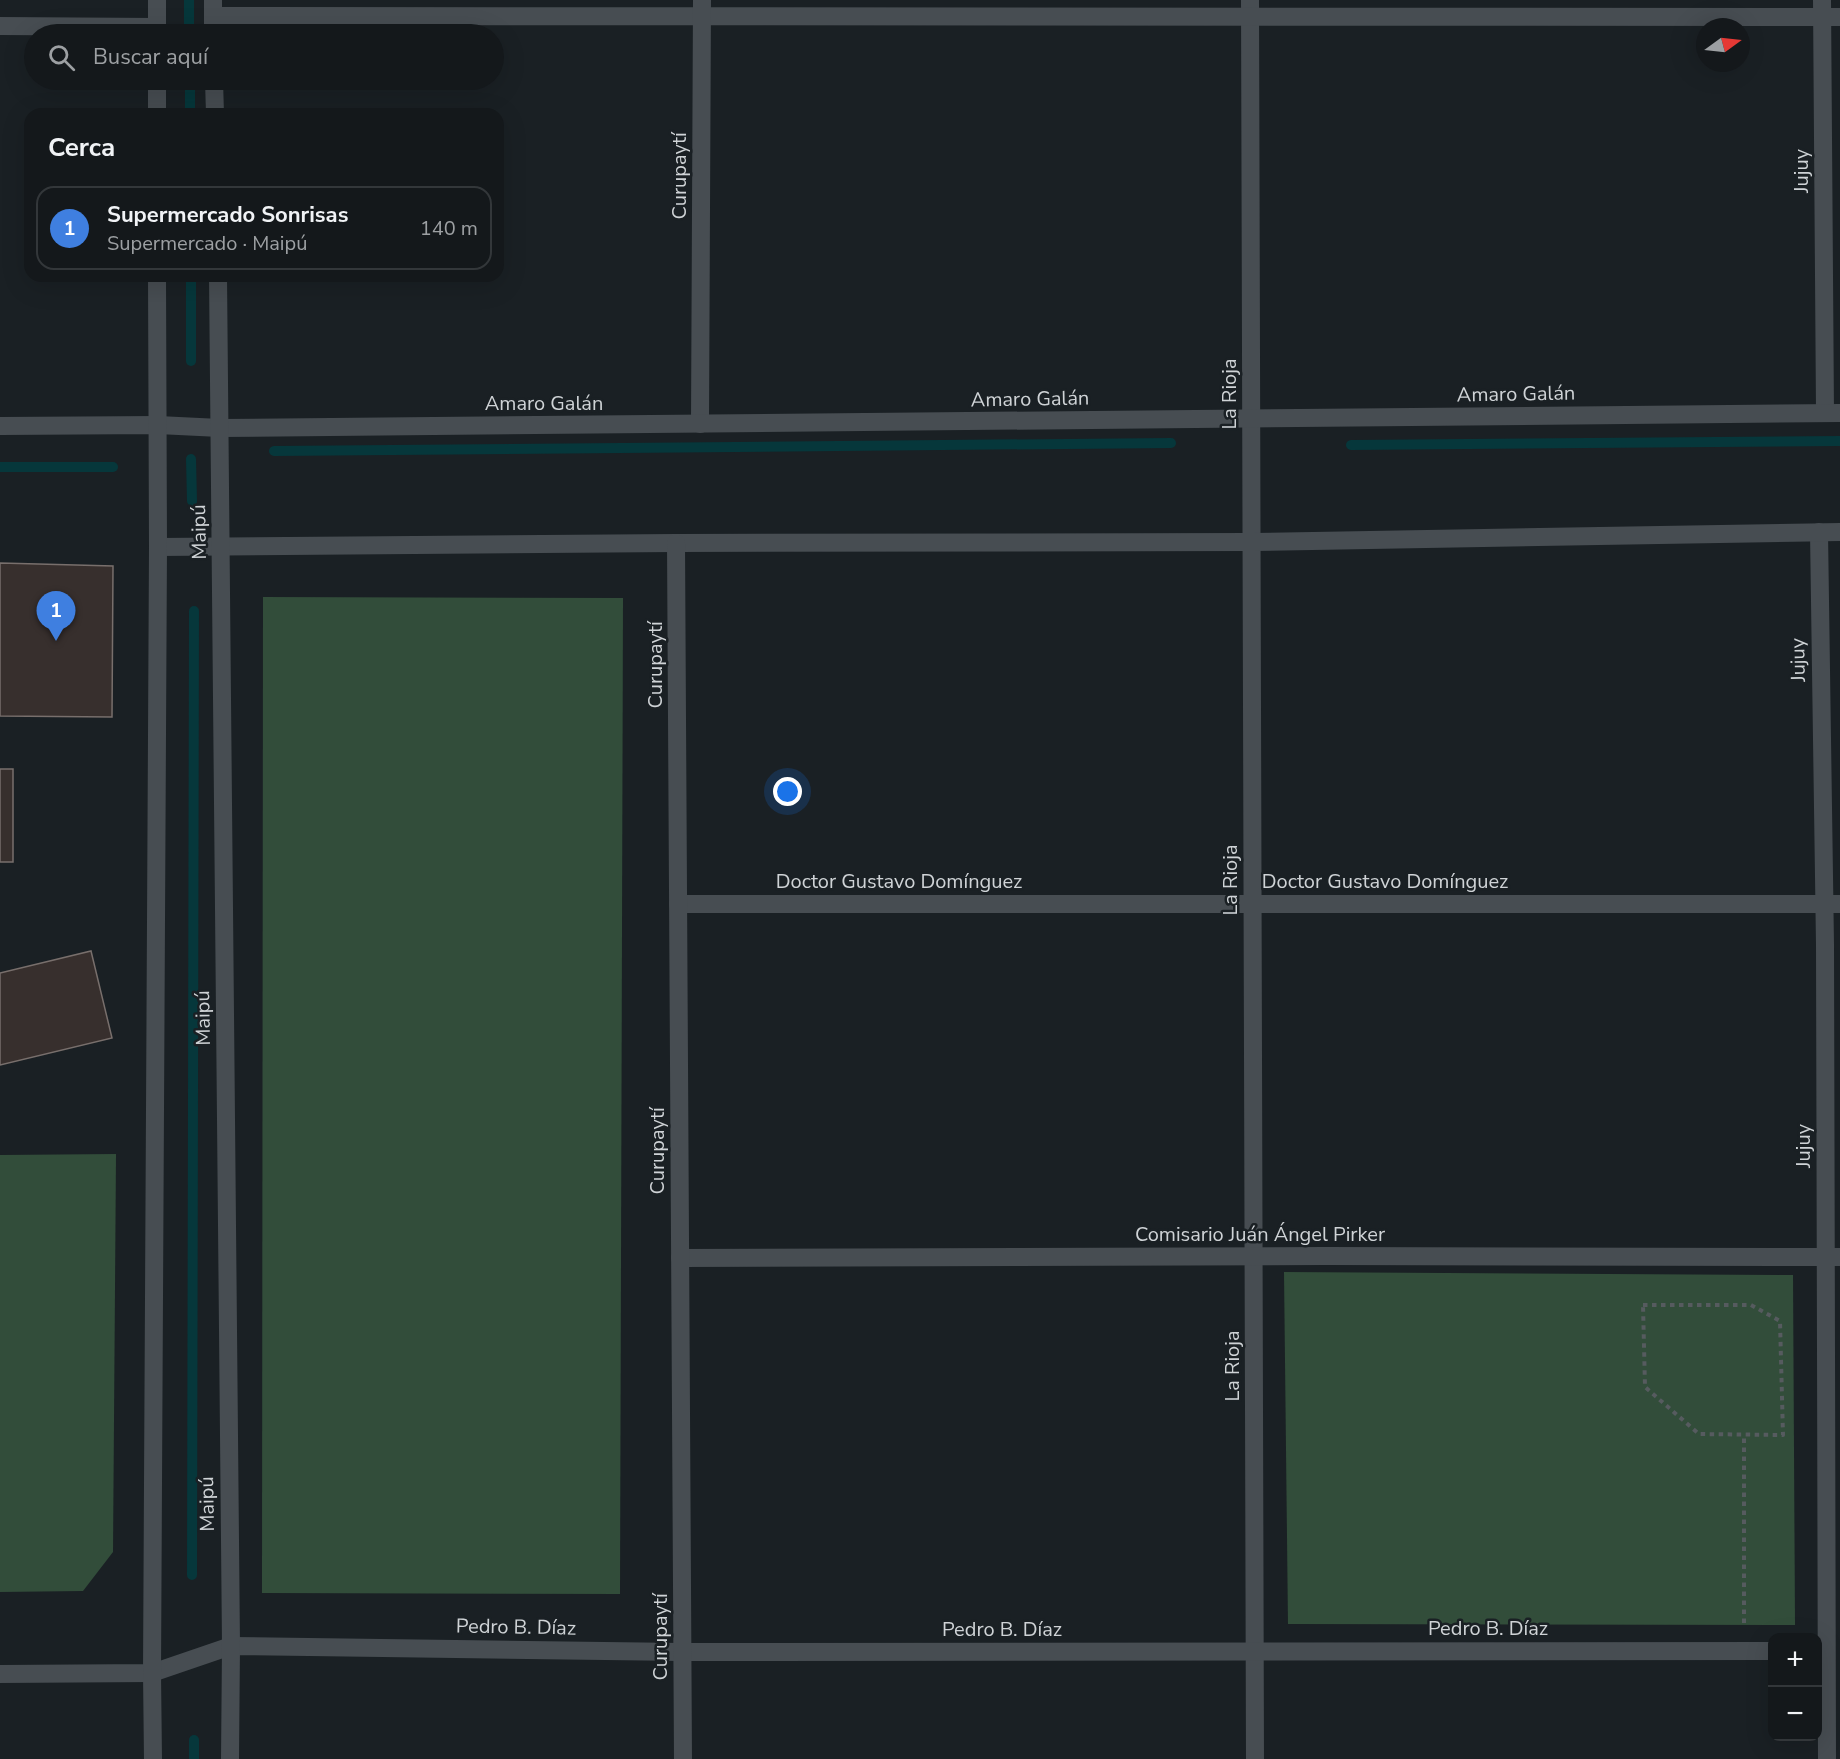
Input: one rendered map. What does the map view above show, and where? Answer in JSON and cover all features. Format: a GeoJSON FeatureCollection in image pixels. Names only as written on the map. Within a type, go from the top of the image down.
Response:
{"type":"FeatureCollection","features":[{"type":"Feature","properties":{"kind":"street"},"geometry":{"type":"LineString","coordinates":[[157,0],[157,24]]}},
{"type":"Feature","properties":{"kind":"street"},"geometry":{"type":"LineString","coordinates":[[213,24],[213,8],[1250,8],[1828,11]]}},
{"type":"Feature","properties":{"kind":"street","name":"Curupaytí"},"geometry":{"type":"LineString","coordinates":[[700,424],[702,8]]}},
{"type":"Feature","properties":{"kind":"street","name":"La Rioja"},"geometry":{"type":"LineString","coordinates":[[1250,8],[1255,1759]]}},
{"type":"Feature","properties":{"kind":"street","name":"Jujuy"},"geometry":{"type":"LineString","coordinates":[[1828,11],[1832,413]]}},
{"type":"Feature","properties":{"kind":"street"},"geometry":{"type":"LineString","coordinates":[[0,26],[24,27]]}},
{"type":"Feature","properties":{"kind":"street"},"geometry":{"type":"LineString","coordinates":[[157,90],[157,108]]}},
{"type":"Feature","properties":{"kind":"street"},"geometry":{"type":"LineString","coordinates":[[214,90],[215,108]]}},
{"type":"Feature","properties":{"kind":"street","name":"Maipú"},"geometry":{"type":"LineString","coordinates":[[153,1759],[157,282]]}},
{"type":"Feature","properties":{"kind":"street","name":"Maipú"},"geometry":{"type":"LineString","coordinates":[[218,282],[231,1646],[230,1759]]}},
{"type":"Feature","properties":{"kind":"street","name":"Amaro Galán"},"geometry":{"type":"LineString","coordinates":[[158,425],[220,428],[1832,413]]}},
{"type":"Feature","properties":{"kind":"street"},"geometry":{"type":"LineString","coordinates":[[0,426],[158,425]]}},
{"type":"Feature","properties":{"kind":"street","name":"Jujuy"},"geometry":{"type":"LineString","coordinates":[[1819,532],[1832,905],[1833,1257],[1827,1759]]}},
{"type":"Feature","properties":{"kind":"street"},"geometry":{"type":"LineString","coordinates":[[158,547],[1252,542],[1840,532]]}},
{"type":"Feature","properties":{"kind":"street","name":"Curupaytí"},"geometry":{"type":"LineString","coordinates":[[676,543],[683,1759]]}},
{"type":"Feature","properties":{"kind":"street","name":"Doctor Gustavo Domínguez"},"geometry":{"type":"LineString","coordinates":[[678,904],[1832,905]]}},
{"type":"Feature","properties":{"kind":"street","name":"Comisario Juán Ángel Pirker"},"geometry":{"type":"LineString","coordinates":[[680,1258],[1833,1257]]}},
{"type":"Feature","properties":{"kind":"street","name":"Pedro B. Díaz"},"geometry":{"type":"LineString","coordinates":[[152,1673],[231,1646],[682,1652],[1768,1650]]}},
{"type":"Feature","properties":{"kind":"street"},"geometry":{"type":"LineString","coordinates":[[0,1674],[152,1673]]}},
{"type":"Feature","properties":{"kind":"path"},"geometry":{"type":"LineString","coordinates":[[1643,1305],[1751,1305],[1780,1321],[1783,1435],[1744,1434],[1699,1434],[1645,1387],[1643,1305]]}},
{"type":"Feature","properties":{"kind":"path"},"geometry":{"type":"LineString","coordinates":[[1744,1434],[1744,1651]]}},
{"type":"Feature","properties":{"kind":"green space"},"geometry":{"type":"Polygon","coordinates":[[[263,597],[623,598],[620,1594],[262,1593],[263,597]]]}},
{"type":"Feature","properties":{"kind":"green space"},"geometry":{"type":"Polygon","coordinates":[[[116,1154],[113,1552],[83,1591],[0,1592],[0,1155],[116,1154]]]}},
{"type":"Feature","properties":{"kind":"green space"},"geometry":{"type":"Polygon","coordinates":[[[1284,1272],[1793,1275],[1795,1625],[1288,1624],[1284,1272]]]}},
{"type":"Feature","properties":{"kind":"building"},"geometry":{"type":"Polygon","coordinates":[[[0,563],[113,566],[112,717],[0,716],[0,563]]]}},
{"type":"Feature","properties":{"kind":"building"},"geometry":{"type":"Polygon","coordinates":[[[0,769],[13,769],[13,862],[0,862],[0,769]]]}},
{"type":"Feature","properties":{"kind":"building"},"geometry":{"type":"Polygon","coordinates":[[[91,951],[112,1038],[0,1065],[0,973],[91,951]]]}},
{"type":"Feature","properties":{"kind":"waterway"},"geometry":{"type":"LineString","coordinates":[[189,0],[189,24]]}},
{"type":"Feature","properties":{"kind":"waterway"},"geometry":{"type":"LineString","coordinates":[[190,90],[190,108]]}},
{"type":"Feature","properties":{"kind":"waterway"},"geometry":{"type":"LineString","coordinates":[[191,282],[191,361]]}},
{"type":"Feature","properties":{"kind":"waterway"},"geometry":{"type":"LineString","coordinates":[[1351,445],[1840,441]]}},
{"type":"Feature","properties":{"kind":"waterway"},"geometry":{"type":"LineString","coordinates":[[274,451],[1171,443]]}},
{"type":"Feature","properties":{"kind":"waterway"},"geometry":{"type":"LineString","coordinates":[[191,459],[192,501]]}},
{"type":"Feature","properties":{"kind":"waterway"},"geometry":{"type":"LineString","coordinates":[[0,467],[113,467]]}},
{"type":"Feature","properties":{"kind":"waterway"},"geometry":{"type":"LineString","coordinates":[[192,1575],[194,611]]}},
{"type":"Feature","properties":{"kind":"waterway"},"geometry":{"type":"LineString","coordinates":[[194,1740],[194,1759]]}},
{"type":"Feature","properties":{"kind":"place","name":"Supermercado Sonrisas"},"geometry":{"type":"Point","coordinates":[56,641]}}]}
